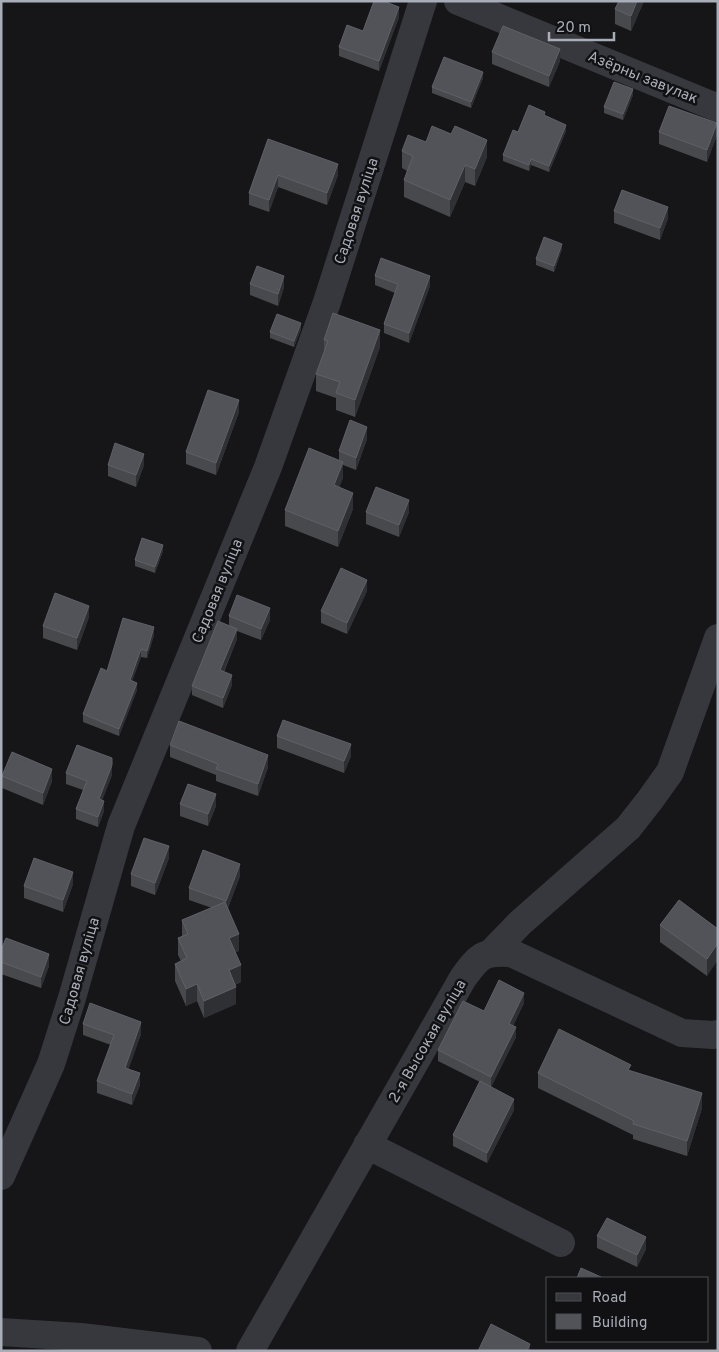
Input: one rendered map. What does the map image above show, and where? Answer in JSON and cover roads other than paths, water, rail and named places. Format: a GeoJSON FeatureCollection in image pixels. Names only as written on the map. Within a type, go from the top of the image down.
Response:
{"type":"FeatureCollection","features":[{"type":"Feature","properties":{"kind":"street","name":"Садовая вуліца"},"geometry":{"type":"LineString","coordinates":[[1,1176],[51,1064],[72,998],[121,826],[268,467],[327,302],[423,1]]}},
{"type":"Feature","properties":{"kind":"street","name":"Азёрны завулак"},"geometry":{"type":"LineString","coordinates":[[458,1],[718,108]]}},
{"type":"Feature","properties":{"kind":"street","name":"2-я Высокая вуліца"},"geometry":{"type":"LineString","coordinates":[[250,1351],[463,978],[476,961],[492,952],[520,923],[628,828],[670,772],[717,640]]}},
{"type":"Feature","properties":{"kind":"street"},"geometry":{"type":"LineString","coordinates":[[492,952],[511,953],[682,1033],[718,1034]]}},
{"type":"Feature","properties":{"kind":"street"},"geometry":{"type":"LineString","coordinates":[[368,1145],[561,1243]]}},
{"type":"Feature","properties":{"kind":"street"},"geometry":{"type":"LineString","coordinates":[[1,1332],[84,1344],[198,1351]]}}]}
